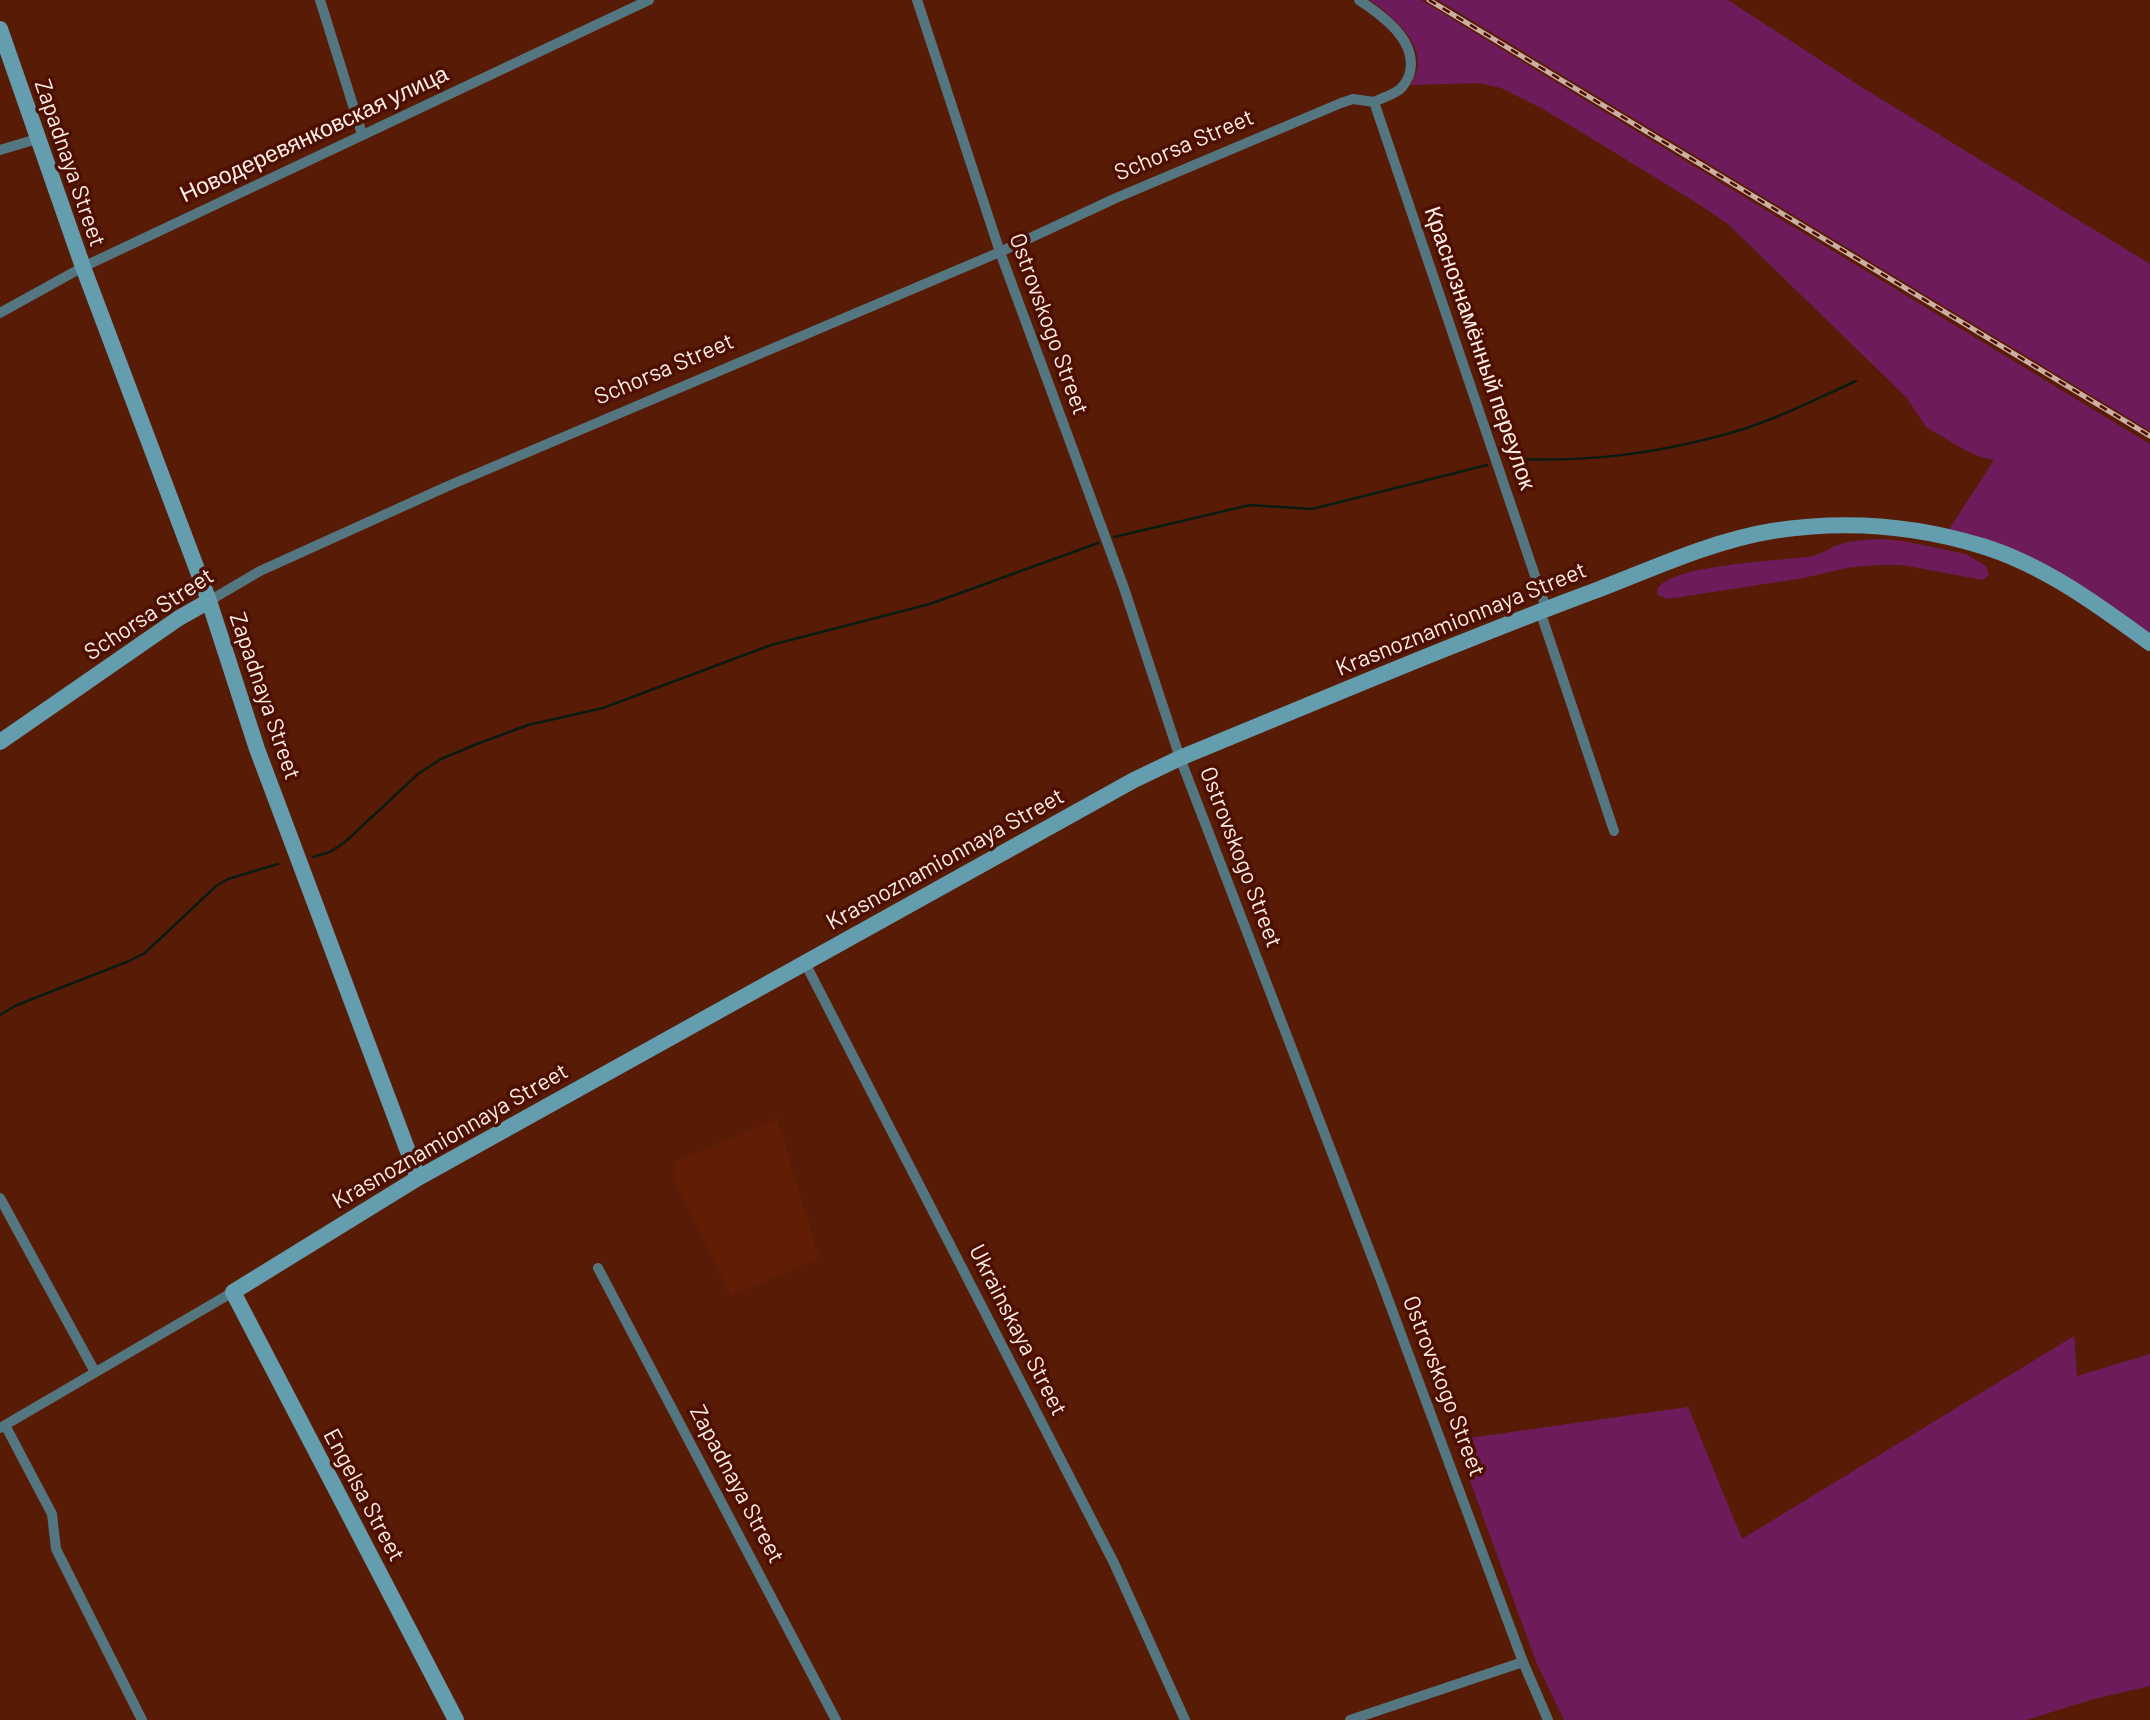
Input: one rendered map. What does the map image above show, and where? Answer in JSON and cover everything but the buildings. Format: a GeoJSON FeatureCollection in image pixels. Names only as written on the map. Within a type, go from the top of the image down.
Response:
{"type":"FeatureCollection","features":[{"type":"Feature","properties":{"kind":"main road","name":"Zapadnaya Street"},"geometry":{"type":"LineString","coordinates":[[0,29],[83,267],[209,601],[257,750],[418,1178]]}},
{"type":"Feature","properties":{"kind":"main road","name":"Krasnoznamionnaya Street"},"geometry":{"type":"LineString","coordinates":[[233,1292],[418,1178],[1083,807],[1180,758],[1543,609],[1717,545],[1774,531],[1825,526],[1883,527],[1959,540],[2009,555],[2066,585],[2150,643]]}},
{"type":"Feature","properties":{"kind":"main road","name":"Schorsa Street"},"geometry":{"type":"LineString","coordinates":[[0,742],[179,618],[209,601]]}},
{"type":"Feature","properties":{"kind":"main road","name":"Engelsa Street"},"geometry":{"type":"LineString","coordinates":[[233,1292],[456,1720]]}},
{"type":"Feature","properties":{"kind":"street"},"geometry":{"type":"LineString","coordinates":[[320,0],[362,134]]}},
{"type":"Feature","properties":{"kind":"street","name":"Новодеревянковская улица"},"geometry":{"type":"LineString","coordinates":[[0,313],[83,267],[649,0]]}},
{"type":"Feature","properties":{"kind":"street","name":"Ostrovskogo Street"},"geometry":{"type":"LineString","coordinates":[[917,0],[1000,252],[1124,588],[1180,758],[1435,1422],[1523,1662],[1548,1720]]}},
{"type":"Feature","properties":{"kind":"street"},"geometry":{"type":"LineString","coordinates":[[1359,0],[1390,24],[1404,41],[1410,56],[1409,76],[1400,90],[1374,102]]}},
{"type":"Feature","properties":{"kind":"street","name":"Schorsa Street"},"geometry":{"type":"LineString","coordinates":[[209,601],[260,570],[435,492],[1000,252],[1128,193],[1341,103],[1353,99],[1374,102]]}},
{"type":"Feature","properties":{"kind":"street","name":"Краснознамённый переулок"},"geometry":{"type":"LineString","coordinates":[[1374,102],[1614,831]]}},
{"type":"Feature","properties":{"kind":"street"},"geometry":{"type":"LineString","coordinates":[[0,150],[37,139]]}},
{"type":"Feature","properties":{"kind":"street","name":"Ukrainskaya Street"},"geometry":{"type":"LineString","coordinates":[[805,963],[1114,1563],[1185,1720]]}},
{"type":"Feature","properties":{"kind":"street"},"geometry":{"type":"LineString","coordinates":[[0,1198],[95,1372]]}},
{"type":"Feature","properties":{"kind":"street","name":"Zapadnaya Street"},"geometry":{"type":"LineString","coordinates":[[598,1268],[836,1720]]}},
{"type":"Feature","properties":{"kind":"street","name":"Krasnoznamionnaya Street"},"geometry":{"type":"LineString","coordinates":[[3,1426],[233,1292]]}},
{"type":"Feature","properties":{"kind":"street"},"geometry":{"type":"LineString","coordinates":[[3,1426],[52,1514],[56,1549],[142,1720]]}},
{"type":"Feature","properties":{"kind":"street"},"geometry":{"type":"LineString","coordinates":[[1350,1720],[1523,1662]]}},
{"type":"Feature","properties":{"kind":"shaded area"},"geometry":{"type":"Polygon","coordinates":[[[1370,0],[1421,0],[2150,444],[2150,634],[1948,531],[1994,460],[1965,450],[1926,427],[1907,398],[1728,224],[1545,110],[1501,88],[1479,83],[1411,85],[1418,63],[1413,44],[1394,19],[1370,0]]]}},
{"type":"Feature","properties":{"kind":"shaded area"},"geometry":{"type":"Polygon","coordinates":[[[1438,0],[1728,0],[1863,88],[2150,264],[2150,431],[1438,0]]]}},
{"type":"Feature","properties":{"kind":"shaded area"},"geometry":{"type":"Polygon","coordinates":[[[1881,539],[1966,554],[1986,566],[1989,575],[1983,580],[1903,565],[1875,565],[1667,599],[1658,595],[1657,590],[1666,581],[1682,574],[1729,565],[1813,556],[1843,543],[1881,539]]]}},
{"type":"Feature","properties":{"kind":"shaded area"},"geometry":{"type":"Polygon","coordinates":[[[777,1119],[819,1258],[731,1296],[672,1175],[676,1162],[777,1119]]]}},
{"type":"Feature","properties":{"kind":"shaded area"},"geometry":{"type":"Polygon","coordinates":[[[2074,1336],[2077,1376],[2150,1354],[2150,1686],[2094,1699],[2026,1720],[1564,1720],[1537,1664],[1455,1440],[1688,1407],[1742,1539],[2074,1336]]]}},
{"type":"Feature","properties":{"kind":"waterway"},"geometry":{"type":"LineString","coordinates":[[1514,459],[1595,458],[1700,441],[1760,423],[1856,381]]}},
{"type":"Feature","properties":{"kind":"waterway"},"geometry":{"type":"LineString","coordinates":[[1114,537],[1250,505],[1312,509],[1487,465]]}},
{"type":"Feature","properties":{"kind":"waterway"},"geometry":{"type":"LineString","coordinates":[[313,857],[330,852],[345,842],[418,774],[441,759],[477,744],[528,725],[603,708],[771,645],[930,604],[1098,543]]}},
{"type":"Feature","properties":{"kind":"waterway"},"geometry":{"type":"LineString","coordinates":[[0,1015],[17,1005],[145,953],[216,886],[228,879],[278,864]]}},
{"type":"Feature","properties":{"kind":"railway"},"geometry":{"type":"LineString","coordinates":[[1429,0],[2150,436]]}}]}
